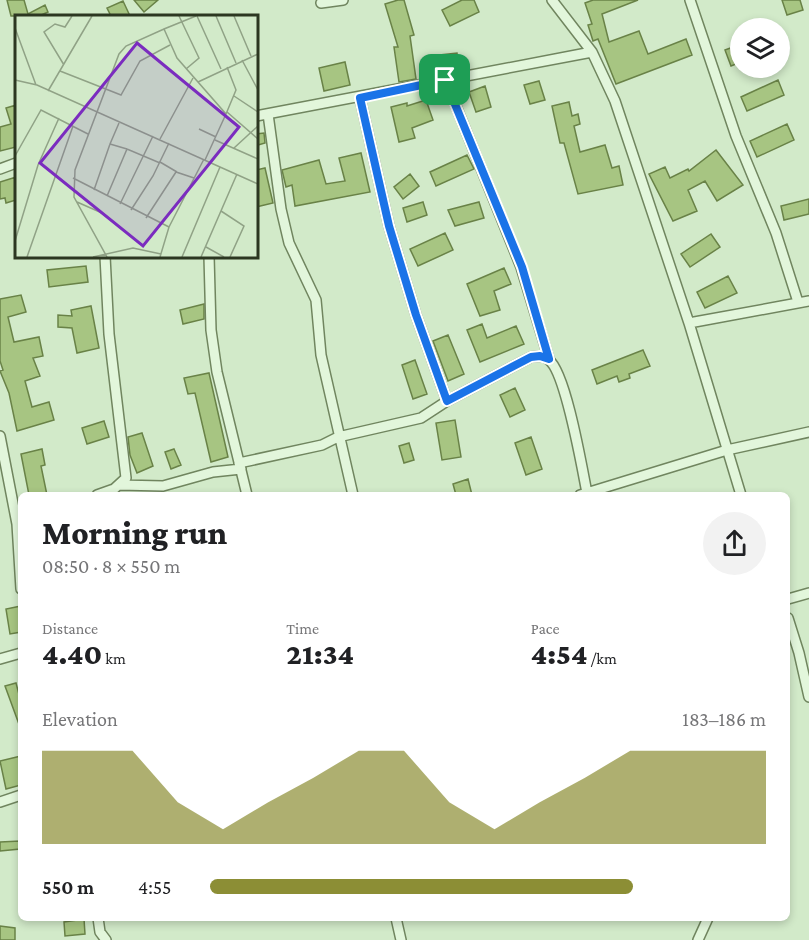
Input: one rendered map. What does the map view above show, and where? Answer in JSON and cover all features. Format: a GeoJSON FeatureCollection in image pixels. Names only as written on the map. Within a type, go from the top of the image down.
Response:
{"type":"FeatureCollection","features":[{"type":"Feature","properties":{"kind":"street"},"geometry":{"type":"LineString","coordinates":[[321,3],[343,0]]}},
{"type":"Feature","properties":{"kind":"street"},"geometry":{"type":"LineString","coordinates":[[552,0],[592,52],[615,101],[689,323],[740,492]]}},
{"type":"Feature","properties":{"kind":"street"},"geometry":{"type":"LineString","coordinates":[[690,0],[736,136],[779,242],[798,302]]}},
{"type":"Feature","properties":{"kind":"street"},"geometry":{"type":"LineString","coordinates":[[258,116],[592,52]]}},
{"type":"Feature","properties":{"kind":"street"},"geometry":{"type":"LineString","coordinates":[[445,80],[522,267],[549,359],[560,380],[584,492]]}},
{"type":"Feature","properties":{"kind":"street"},"geometry":{"type":"LineString","coordinates":[[360,98],[389,226],[416,315],[447,401]]}},
{"type":"Feature","properties":{"kind":"street"},"geometry":{"type":"LineString","coordinates":[[268,114],[281,209],[290,243],[315,300],[321,355],[338,437],[351,478],[353,492]]}},
{"type":"Feature","properties":{"kind":"street"},"geometry":{"type":"LineString","coordinates":[[0,169],[15,163]]}},
{"type":"Feature","properties":{"kind":"street"},"geometry":{"type":"LineString","coordinates":[[104,492],[119,485],[126,478],[109,334],[105,258]]}},
{"type":"Feature","properties":{"kind":"street"},"geometry":{"type":"LineString","coordinates":[[209,258],[211,330],[217,372],[246,492]]}},
{"type":"Feature","properties":{"kind":"street"},"geometry":{"type":"LineString","coordinates":[[689,323],[809,301]]}},
{"type":"Feature","properties":{"kind":"street"},"geometry":{"type":"LineString","coordinates":[[119,485],[163,486],[322,445],[338,437],[421,418],[447,401],[531,357],[540,356],[549,359]]}},
{"type":"Feature","properties":{"kind":"street"},"geometry":{"type":"LineString","coordinates":[[590,492],[727,450],[809,432]]}},
{"type":"Feature","properties":{"kind":"street"},"geometry":{"type":"LineString","coordinates":[[0,435],[18,518]]}},
{"type":"Feature","properties":{"kind":"street"},"geometry":{"type":"LineString","coordinates":[[790,598],[809,593]]}},
{"type":"Feature","properties":{"kind":"street"},"geometry":{"type":"LineString","coordinates":[[790,624],[800,653],[809,697]]}},
{"type":"Feature","properties":{"kind":"street"},"geometry":{"type":"LineString","coordinates":[[0,659],[18,654]]}},
{"type":"Feature","properties":{"kind":"street"},"geometry":{"type":"LineString","coordinates":[[0,802],[18,796]]}},
{"type":"Feature","properties":{"kind":"street"},"geometry":{"type":"LineString","coordinates":[[98,921],[100,932],[106,940]]}},
{"type":"Feature","properties":{"kind":"street"},"geometry":{"type":"LineString","coordinates":[[397,921],[401,940]]}},
{"type":"Feature","properties":{"kind":"street"},"geometry":{"type":"LineString","coordinates":[[698,940],[707,921]]}},
{"type":"Feature","properties":{"kind":"building"},"geometry":{"type":"Polygon","coordinates":[[[7,0],[24,0],[28,14],[45,5],[48,12],[41,15],[11,16],[7,0]]]}},
{"type":"Feature","properties":{"kind":"building"},"geometry":{"type":"Polygon","coordinates":[[[134,0],[158,0],[144,12],[134,0]]]}},
{"type":"Feature","properties":{"kind":"building"},"geometry":{"type":"Polygon","coordinates":[[[404,0],[414,35],[410,36],[416,79],[399,82],[394,47],[398,47],[385,4],[404,0]]]}},
{"type":"Feature","properties":{"kind":"building"},"geometry":{"type":"Polygon","coordinates":[[[462,0],[474,0],[479,12],[450,26],[442,10],[462,0]]]}},
{"type":"Feature","properties":{"kind":"building"},"geometry":{"type":"Polygon","coordinates":[[[593,0],[638,0],[602,14],[609,42],[639,31],[648,54],[686,39],[692,55],[616,84],[598,39],[593,41],[588,25],[592,24],[585,3],[593,0]]]}},
{"type":"Feature","properties":{"kind":"building"},"geometry":{"type":"Polygon","coordinates":[[[782,0],[800,0],[803,10],[787,15],[782,0]]]}},
{"type":"Feature","properties":{"kind":"building"},"geometry":{"type":"Polygon","coordinates":[[[123,1],[130,15],[110,15],[107,8],[123,1]]]}},
{"type":"Feature","properties":{"kind":"building"},"geometry":{"type":"Polygon","coordinates":[[[730,48],[730,63],[725,50],[730,48]]]}},
{"type":"Feature","properties":{"kind":"building"},"geometry":{"type":"Polygon","coordinates":[[[457,53],[459,70],[442,73],[440,55],[457,53]]]}},
{"type":"Feature","properties":{"kind":"building"},"geometry":{"type":"Polygon","coordinates":[[[345,62],[350,85],[324,91],[319,68],[345,62]]]}},
{"type":"Feature","properties":{"kind":"building"},"geometry":{"type":"Polygon","coordinates":[[[778,80],[784,95],[747,111],[741,97],[778,80]]]}},
{"type":"Feature","properties":{"kind":"building"},"geometry":{"type":"Polygon","coordinates":[[[539,81],[545,100],[530,104],[524,85],[539,81]]]}},
{"type":"Feature","properties":{"kind":"building"},"geometry":{"type":"Polygon","coordinates":[[[485,86],[491,107],[476,112],[469,92],[485,86]]]}},
{"type":"Feature","properties":{"kind":"building"},"geometry":{"type":"Polygon","coordinates":[[[426,100],[433,120],[412,128],[415,138],[399,142],[391,107],[407,103],[407,106],[426,100]]]}},
{"type":"Feature","properties":{"kind":"building"},"geometry":{"type":"Polygon","coordinates":[[[569,102],[572,116],[578,114],[580,124],[574,126],[580,152],[605,145],[612,168],[619,166],[623,185],[578,194],[564,143],[560,143],[552,106],[569,102]]]}},
{"type":"Feature","properties":{"kind":"building"},"geometry":{"type":"Polygon","coordinates":[[[15,105],[15,147],[0,151],[0,127],[11,124],[6,108],[15,105]]]}},
{"type":"Feature","properties":{"kind":"building"},"geometry":{"type":"Polygon","coordinates":[[[787,124],[794,140],[757,157],[750,141],[787,124]]]}},
{"type":"Feature","properties":{"kind":"building"},"geometry":{"type":"Polygon","coordinates":[[[264,133],[265,143],[258,145],[258,134],[264,133]]]}},
{"type":"Feature","properties":{"kind":"building"},"geometry":{"type":"Polygon","coordinates":[[[716,150],[743,185],[717,201],[705,181],[688,190],[697,211],[673,221],[649,174],[665,167],[670,178],[688,169],[689,171],[716,150]]]}},
{"type":"Feature","properties":{"kind":"building"},"geometry":{"type":"Polygon","coordinates":[[[361,153],[370,192],[295,206],[292,185],[286,187],[282,170],[319,160],[326,184],[345,181],[339,158],[361,153]]]}},
{"type":"Feature","properties":{"kind":"building"},"geometry":{"type":"Polygon","coordinates":[[[467,155],[474,169],[436,186],[430,172],[467,155]]]}},
{"type":"Feature","properties":{"kind":"building"},"geometry":{"type":"Polygon","coordinates":[[[265,168],[273,203],[258,207],[258,170],[265,168]]]}},
{"type":"Feature","properties":{"kind":"building"},"geometry":{"type":"Polygon","coordinates":[[[410,174],[419,186],[403,199],[394,187],[410,174]]]}},
{"type":"Feature","properties":{"kind":"building"},"geometry":{"type":"Polygon","coordinates":[[[15,177],[15,200],[6,203],[5,198],[0,199],[0,182],[15,177]]]}},
{"type":"Feature","properties":{"kind":"building"},"geometry":{"type":"Polygon","coordinates":[[[809,199],[809,214],[784,220],[781,206],[809,199]]]}},
{"type":"Feature","properties":{"kind":"building"},"geometry":{"type":"Polygon","coordinates":[[[423,202],[427,215],[407,222],[403,208],[423,202]]]}},
{"type":"Feature","properties":{"kind":"building"},"geometry":{"type":"Polygon","coordinates":[[[479,202],[484,218],[455,226],[448,210],[479,202]]]}},
{"type":"Feature","properties":{"kind":"building"},"geometry":{"type":"Polygon","coordinates":[[[445,233],[453,250],[418,266],[410,249],[445,233]]]}},
{"type":"Feature","properties":{"kind":"building"},"geometry":{"type":"Polygon","coordinates":[[[711,234],[720,247],[690,267],[681,254],[711,234]]]}},
{"type":"Feature","properties":{"kind":"building"},"geometry":{"type":"Polygon","coordinates":[[[86,266],[88,282],[49,287],[47,270],[86,266]]]}},
{"type":"Feature","properties":{"kind":"building"},"geometry":{"type":"Polygon","coordinates":[[[504,268],[511,284],[494,291],[500,310],[480,316],[467,284],[504,268]]]}},
{"type":"Feature","properties":{"kind":"building"},"geometry":{"type":"Polygon","coordinates":[[[728,276],[737,293],[705,308],[697,292],[728,276]]]}},
{"type":"Feature","properties":{"kind":"building"},"geometry":{"type":"Polygon","coordinates":[[[21,295],[26,312],[8,317],[14,342],[39,337],[43,356],[33,358],[40,376],[25,381],[32,407],[49,402],[54,420],[17,431],[9,393],[0,371],[3,370],[0,361],[0,299],[21,295]]]}},
{"type":"Feature","properties":{"kind":"building"},"geometry":{"type":"Polygon","coordinates":[[[204,304],[204,319],[183,324],[180,310],[204,304]]]}},
{"type":"Feature","properties":{"kind":"building"},"geometry":{"type":"Polygon","coordinates":[[[91,306],[99,348],[77,353],[72,328],[58,327],[58,315],[72,316],[71,310],[91,306]]]}},
{"type":"Feature","properties":{"kind":"building"},"geometry":{"type":"Polygon","coordinates":[[[482,324],[487,338],[516,326],[524,344],[480,362],[467,330],[482,324]]]}},
{"type":"Feature","properties":{"kind":"building"},"geometry":{"type":"Polygon","coordinates":[[[448,335],[464,374],[448,381],[433,341],[448,335]]]}},
{"type":"Feature","properties":{"kind":"building"},"geometry":{"type":"Polygon","coordinates":[[[643,350],[650,366],[629,374],[630,378],[619,382],[617,376],[597,384],[592,370],[643,350]]]}},
{"type":"Feature","properties":{"kind":"building"},"geometry":{"type":"Polygon","coordinates":[[[415,360],[427,394],[413,399],[402,365],[415,360]]]}},
{"type":"Feature","properties":{"kind":"building"},"geometry":{"type":"Polygon","coordinates":[[[209,373],[228,457],[211,462],[195,393],[188,394],[184,378],[209,373]]]}},
{"type":"Feature","properties":{"kind":"building"},"geometry":{"type":"Polygon","coordinates":[[[515,388],[525,410],[510,417],[500,395],[515,388]]]}},
{"type":"Feature","properties":{"kind":"building"},"geometry":{"type":"Polygon","coordinates":[[[455,420],[461,457],[442,460],[436,423],[455,420]]]}},
{"type":"Feature","properties":{"kind":"building"},"geometry":{"type":"Polygon","coordinates":[[[104,421],[109,437],[87,444],[82,428],[104,421]]]}},
{"type":"Feature","properties":{"kind":"building"},"geometry":{"type":"Polygon","coordinates":[[[142,433],[153,466],[137,473],[130,455],[128,437],[142,433]]]}},
{"type":"Feature","properties":{"kind":"building"},"geometry":{"type":"Polygon","coordinates":[[[531,437],[542,469],[526,475],[515,443],[531,437]]]}},
{"type":"Feature","properties":{"kind":"building"},"geometry":{"type":"Polygon","coordinates":[[[409,443],[414,460],[404,463],[399,446],[409,443]]]}},
{"type":"Feature","properties":{"kind":"building"},"geometry":{"type":"Polygon","coordinates":[[[42,449],[45,465],[41,466],[46,492],[28,492],[21,454],[42,449]]]}},
{"type":"Feature","properties":{"kind":"building"},"geometry":{"type":"Polygon","coordinates":[[[174,449],[181,465],[171,469],[165,452],[174,449]]]}},
{"type":"Feature","properties":{"kind":"building"},"geometry":{"type":"Polygon","coordinates":[[[468,479],[471,492],[455,492],[453,484],[468,479]]]}},
{"type":"Feature","properties":{"kind":"building"},"geometry":{"type":"Polygon","coordinates":[[[18,607],[18,633],[10,634],[6,609],[18,607]]]}},
{"type":"Feature","properties":{"kind":"building"},"geometry":{"type":"Polygon","coordinates":[[[16,683],[18,722],[5,686],[16,683]]]}},
{"type":"Feature","properties":{"kind":"building"},"geometry":{"type":"Polygon","coordinates":[[[18,757],[18,786],[6,789],[0,761],[18,757]]]}},
{"type":"Feature","properties":{"kind":"building"},"geometry":{"type":"Polygon","coordinates":[[[18,841],[18,849],[0,851],[0,842],[18,841]]]}},
{"type":"Feature","properties":{"kind":"building"},"geometry":{"type":"Polygon","coordinates":[[[84,921],[85,934],[65,936],[64,922],[84,921]]]}},
{"type":"Feature","properties":{"kind":"building"},"geometry":{"type":"Polygon","coordinates":[[[0,926],[15,928],[15,940],[0,940],[0,926]]]}},
{"type":"Feature","properties":{"kind":"route"},"geometry":{"type":"LineString","coordinates":[[445,80],[522,267],[549,359],[540,356],[531,357],[447,401],[416,315],[389,226],[360,98],[445,80]]}}]}
